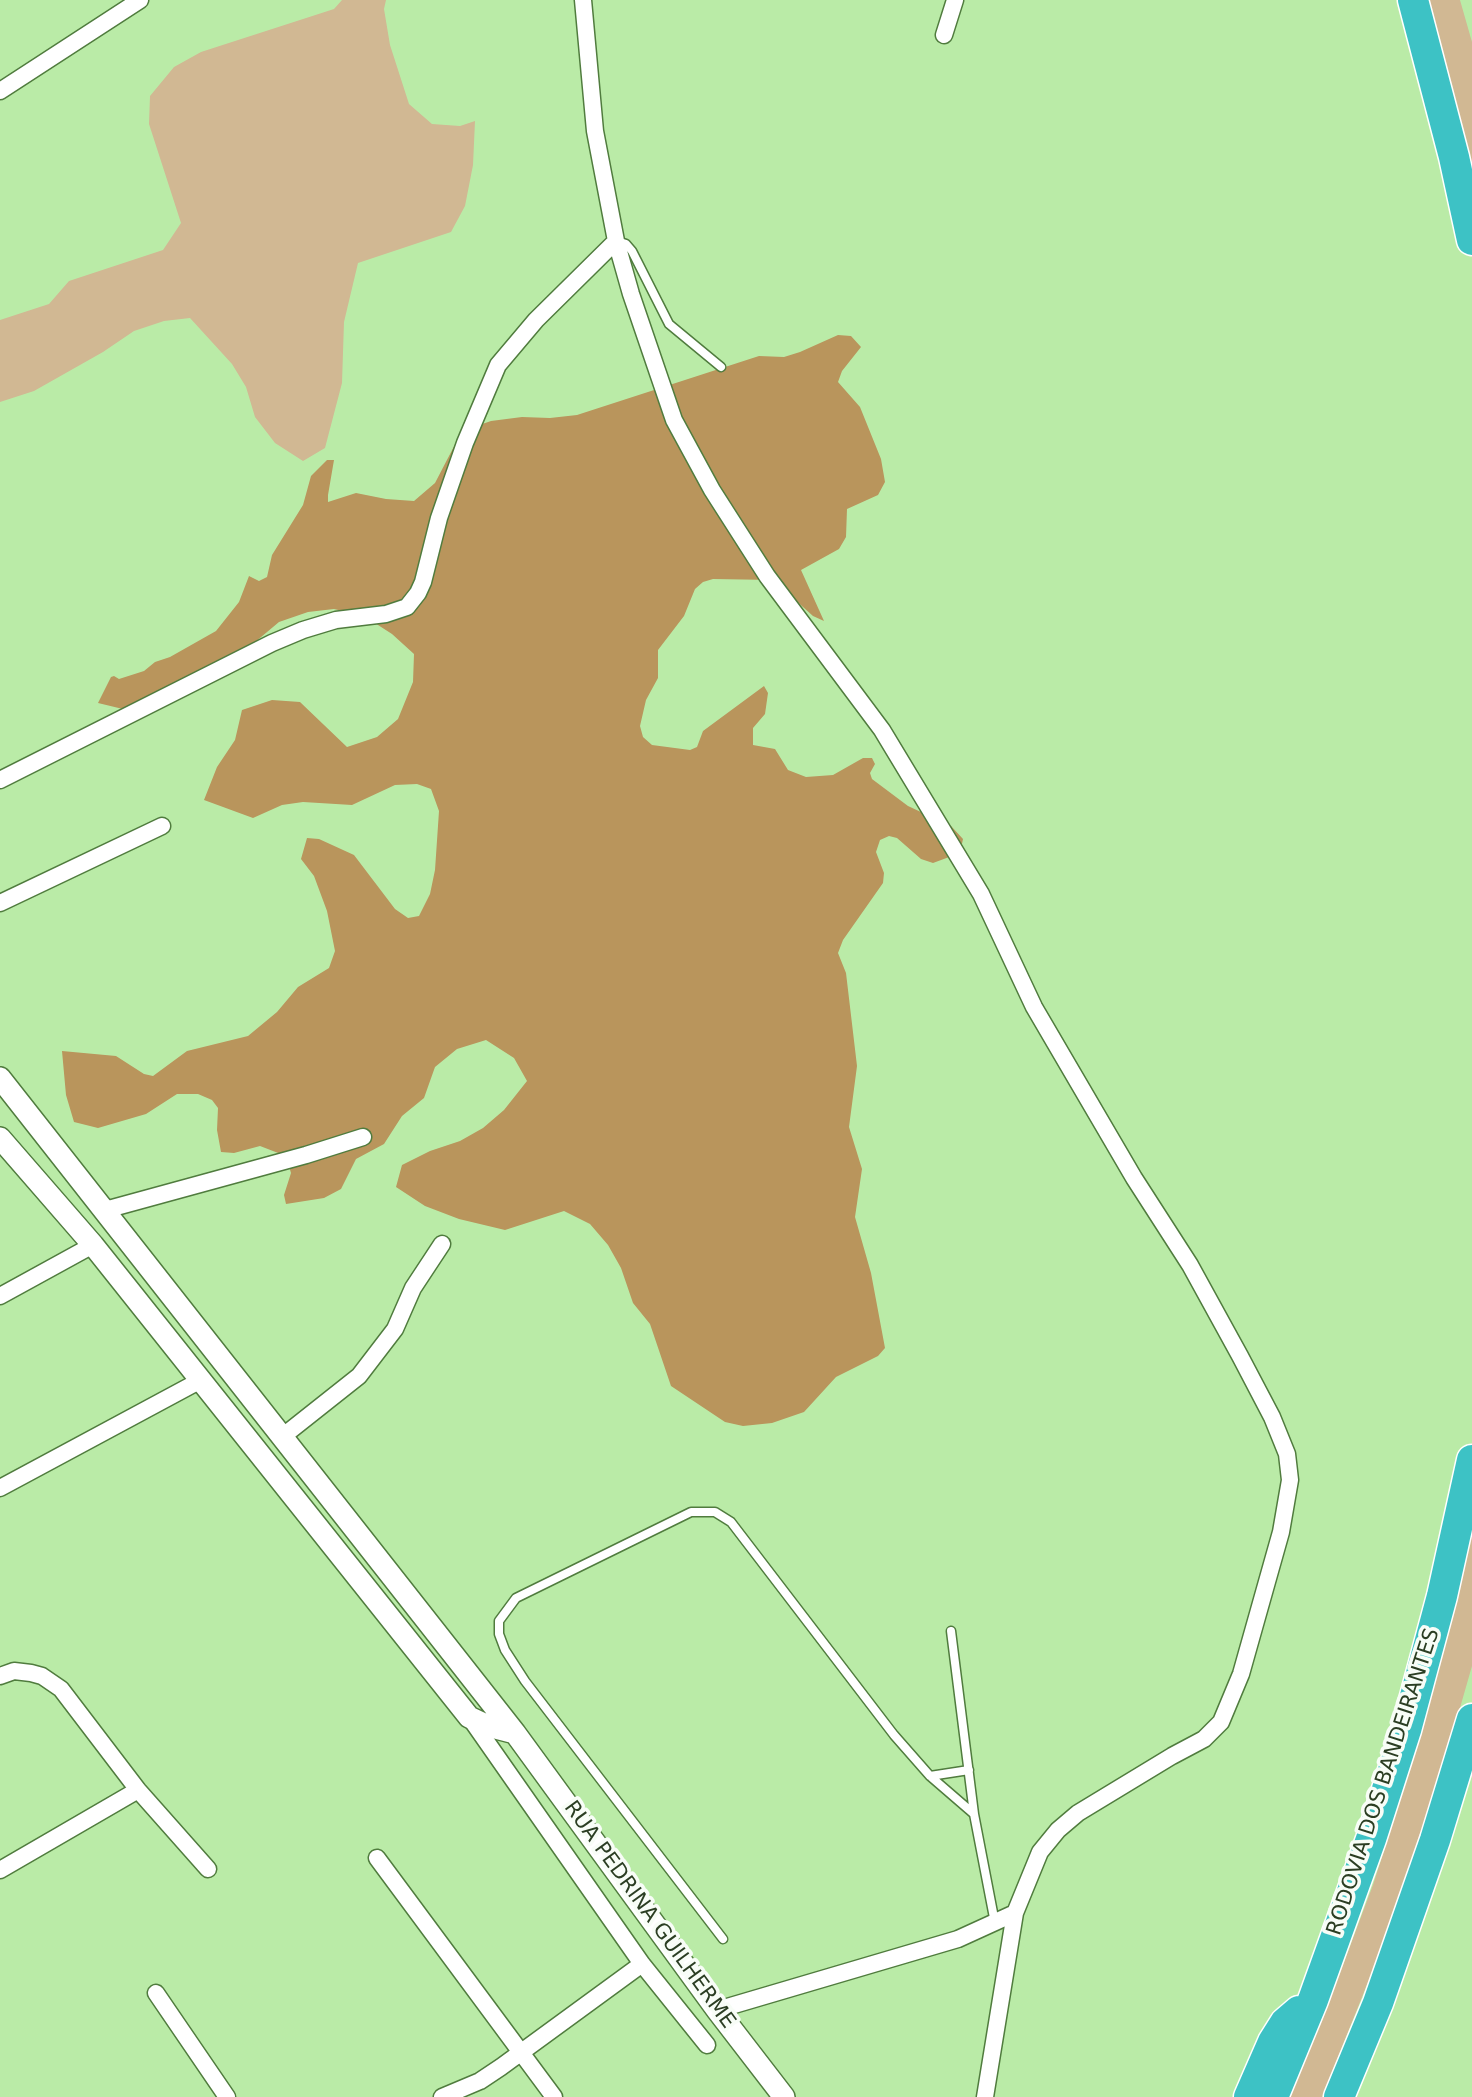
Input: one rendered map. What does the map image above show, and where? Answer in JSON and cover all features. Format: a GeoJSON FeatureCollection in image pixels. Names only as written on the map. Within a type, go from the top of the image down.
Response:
{"type":"FeatureCollection","features":[{"type":"Feature","properties":{"kind":"highway"},"geometry":{"type":"LineString","coordinates":[[1413,0],[1454,157],[1472,240]]}},
{"type":"Feature","properties":{"kind":"highway","name":"RODOVIA DOS BANDEIRANTES"},"geometry":{"type":"LineString","coordinates":[[1273,2097],[1313,2000],[1371,1839],[1406,1730],[1442,1596],[1472,1460]]}},
{"type":"Feature","properties":{"kind":"highway"},"geometry":{"type":"LineString","coordinates":[[1339,2097],[1378,2003],[1435,1840],[1472,1719]]}},
{"type":"Feature","properties":{"kind":"highway"},"geometry":{"type":"LineString","coordinates":[[1249,2097],[1273,2042],[1285,2023],[1313,2000]]}},
{"type":"Feature","properties":{"kind":"highway"},"geometry":{"type":"LineString","coordinates":[[1360,2097],[1374,2046],[1378,2003]]}},
{"type":"Feature","properties":{"kind":"street"},"geometry":{"type":"LineString","coordinates":[[0,91],[140,0]]}},
{"type":"Feature","properties":{"kind":"street"},"geometry":{"type":"LineString","coordinates":[[583,0],[595,131],[616,241],[674,420],[712,490],[767,576],[882,730],[981,894],[1034,1007],[1134,1178],[1190,1265],[1247,1368],[1287,1454],[1290,1480],[1282,1532],[1241,1674],[1221,1722],[1204,1740],[1172,1756],[1078,1813],[1058,1830],[1040,1852],[1015,1913],[985,2097]]}},
{"type":"Feature","properties":{"kind":"street"},"geometry":{"type":"LineString","coordinates":[[944,36],[956,0]]}},
{"type":"Feature","properties":{"kind":"street"},"geometry":{"type":"LineString","coordinates":[[0,780],[282,638],[336,620],[386,614],[407,607],[418,593],[460,456],[498,365],[536,320],[616,241]]}},
{"type":"Feature","properties":{"kind":"street"},"geometry":{"type":"LineString","coordinates":[[0,903],[162,826]]}},
{"type":"Feature","properties":{"kind":"street","name":"RUA PEDRINA GUILHERME"},"geometry":{"type":"LineString","coordinates":[[4,1090],[105,1210],[515,1733],[717,2010],[784,2097]]}},
{"type":"Feature","properties":{"kind":"street"},"geometry":{"type":"LineString","coordinates":[[105,1210],[363,1137]]}},
{"type":"Feature","properties":{"kind":"street"},"geometry":{"type":"LineString","coordinates":[[0,1138],[93,1245],[464,1710],[642,1964],[707,2045]]}},
{"type":"Feature","properties":{"kind":"street"},"geometry":{"type":"LineString","coordinates":[[282,1437],[359,1376],[395,1329],[413,1288],[442,1244]]}},
{"type":"Feature","properties":{"kind":"street"},"geometry":{"type":"LineString","coordinates":[[0,1296],[93,1245]]}},
{"type":"Feature","properties":{"kind":"street"},"geometry":{"type":"LineString","coordinates":[[0,1488],[201,1380]]}},
{"type":"Feature","properties":{"kind":"street"},"geometry":{"type":"LineString","coordinates":[[0,1676],[14,1671],[41,1676],[61,1689],[138,1790],[208,1869]]}},
{"type":"Feature","properties":{"kind":"street"},"geometry":{"type":"LineString","coordinates":[[464,1710],[493,1706]]}},
{"type":"Feature","properties":{"kind":"street"},"geometry":{"type":"LineString","coordinates":[[464,1710],[488,1726],[515,1733]]}},
{"type":"Feature","properties":{"kind":"street"},"geometry":{"type":"LineString","coordinates":[[0,1870],[138,1790]]}},
{"type":"Feature","properties":{"kind":"street"},"geometry":{"type":"LineString","coordinates":[[377,1858],[554,2097]]}},
{"type":"Feature","properties":{"kind":"street"},"geometry":{"type":"LineString","coordinates":[[717,2010],[958,1939],[1015,1913]]}},
{"type":"Feature","properties":{"kind":"street"},"geometry":{"type":"LineString","coordinates":[[442,2097],[480,2081],[642,1964]]}},
{"type":"Feature","properties":{"kind":"street"},"geometry":{"type":"LineString","coordinates":[[156,1993],[227,2097]]}},
{"type":"Feature","properties":{"kind":"lane"},"geometry":{"type":"LineString","coordinates":[[616,241],[626,244],[632,251],[669,324],[721,367]]}},
{"type":"Feature","properties":{"kind":"lane"},"geometry":{"type":"LineString","coordinates":[[723,1939],[524,1681],[505,1650],[499,1634],[499,1621],[516,1598],[691,1512],[715,1512],[731,1522],[894,1735],[930,1776],[974,1814]]}},
{"type":"Feature","properties":{"kind":"lane"},"geometry":{"type":"LineString","coordinates":[[951,1631],[974,1814],[995,1923]]}},
{"type":"Feature","properties":{"kind":"lane"},"geometry":{"type":"LineString","coordinates":[[930,1776],[969,1770]]}},
{"type":"Feature","properties":{"kind":"shaded area"},"geometry":{"type":"Polygon","coordinates":[[[342,0],[386,0],[384,9],[390,45],[409,104],[432,124],[460,126],[475,121],[473,165],[465,206],[451,232],[358,263],[344,322],[342,383],[325,448],[303,461],[275,443],[255,417],[246,387],[232,364],[190,318],[164,321],[134,331],[34,391],[0,402],[0,320],[49,304],[69,281],[163,250],[181,223],[149,124],[150,96],[174,67],[201,52],[334,9],[342,0]]]}},
{"type":"Feature","properties":{"kind":"shaded area"},"geometry":{"type":"Polygon","coordinates":[[[1429,0],[1460,0],[1472,42],[1472,170],[1429,0]]]}},
{"type":"Feature","properties":{"kind":"shaded area"},"geometry":{"type":"Polygon","coordinates":[[[838,335],[851,336],[861,347],[842,371],[838,382],[860,407],[881,459],[885,482],[878,495],[847,509],[846,537],[839,549],[801,570],[824,621],[813,616],[773,580],[713,579],[703,582],[695,589],[684,616],[658,650],[658,678],[646,700],[640,726],[643,737],[652,745],[690,750],[697,747],[703,731],[764,686],[768,693],[765,714],[753,728],[753,745],[775,749],[788,770],[806,777],[833,775],[863,758],[872,758],[875,764],[870,773],[872,779],[908,806],[951,826],[963,839],[960,853],[933,863],[921,859],[897,838],[889,836],[880,840],[876,852],[884,873],[883,883],[843,940],[838,953],[846,973],[857,1066],[849,1127],[862,1169],[855,1217],[871,1273],[885,1348],[878,1356],[836,1377],[804,1412],[772,1423],[743,1426],[725,1422],[671,1386],[650,1324],[633,1303],[621,1268],[608,1245],[590,1224],[564,1211],[505,1230],[459,1219],[425,1206],[396,1187],[402,1165],[430,1151],[460,1141],[483,1128],[504,1110],[527,1081],[514,1058],[486,1040],[457,1049],[435,1067],[424,1098],[402,1116],[384,1144],[356,1159],[341,1189],[324,1198],[286,1204],[284,1195],[291,1173],[286,1156],[260,1146],[234,1153],[221,1152],[217,1130],[218,1108],[212,1100],[198,1094],[177,1094],[146,1114],[98,1128],[74,1122],[66,1095],[62,1051],[116,1056],[144,1074],[153,1076],[187,1051],[248,1036],[277,1012],[298,987],[329,968],[335,951],[327,911],[314,876],[301,859],[307,838],[319,839],[354,855],[395,909],[408,918],[419,916],[430,894],[435,870],[439,811],[431,789],[417,784],[395,785],[352,805],[303,802],[282,805],[253,818],[204,800],[217,767],[235,740],[242,710],[272,700],[300,702],[347,747],[377,737],[398,719],[413,682],[414,654],[392,634],[364,616],[334,609],[308,612],[279,622],[236,658],[216,680],[127,710],[98,703],[111,677],[119,679],[144,671],[155,662],[170,657],[216,631],[239,602],[249,576],[259,581],[267,577],[272,555],[303,505],[311,476],[327,460],[334,460],[328,502],[356,493],[414,501],[435,483],[462,431],[491,421],[577,415],[759,356],[784,357],[838,335]]]}},
{"type":"Feature","properties":{"kind":"shaded area"},"geometry":{"type":"Polygon","coordinates":[[[1472,1533],[1472,1666],[1425,1830],[1386,1937],[1322,2097],[1289,2097],[1323,2018],[1373,1885],[1448,1636],[1472,1533]]]}}]}
